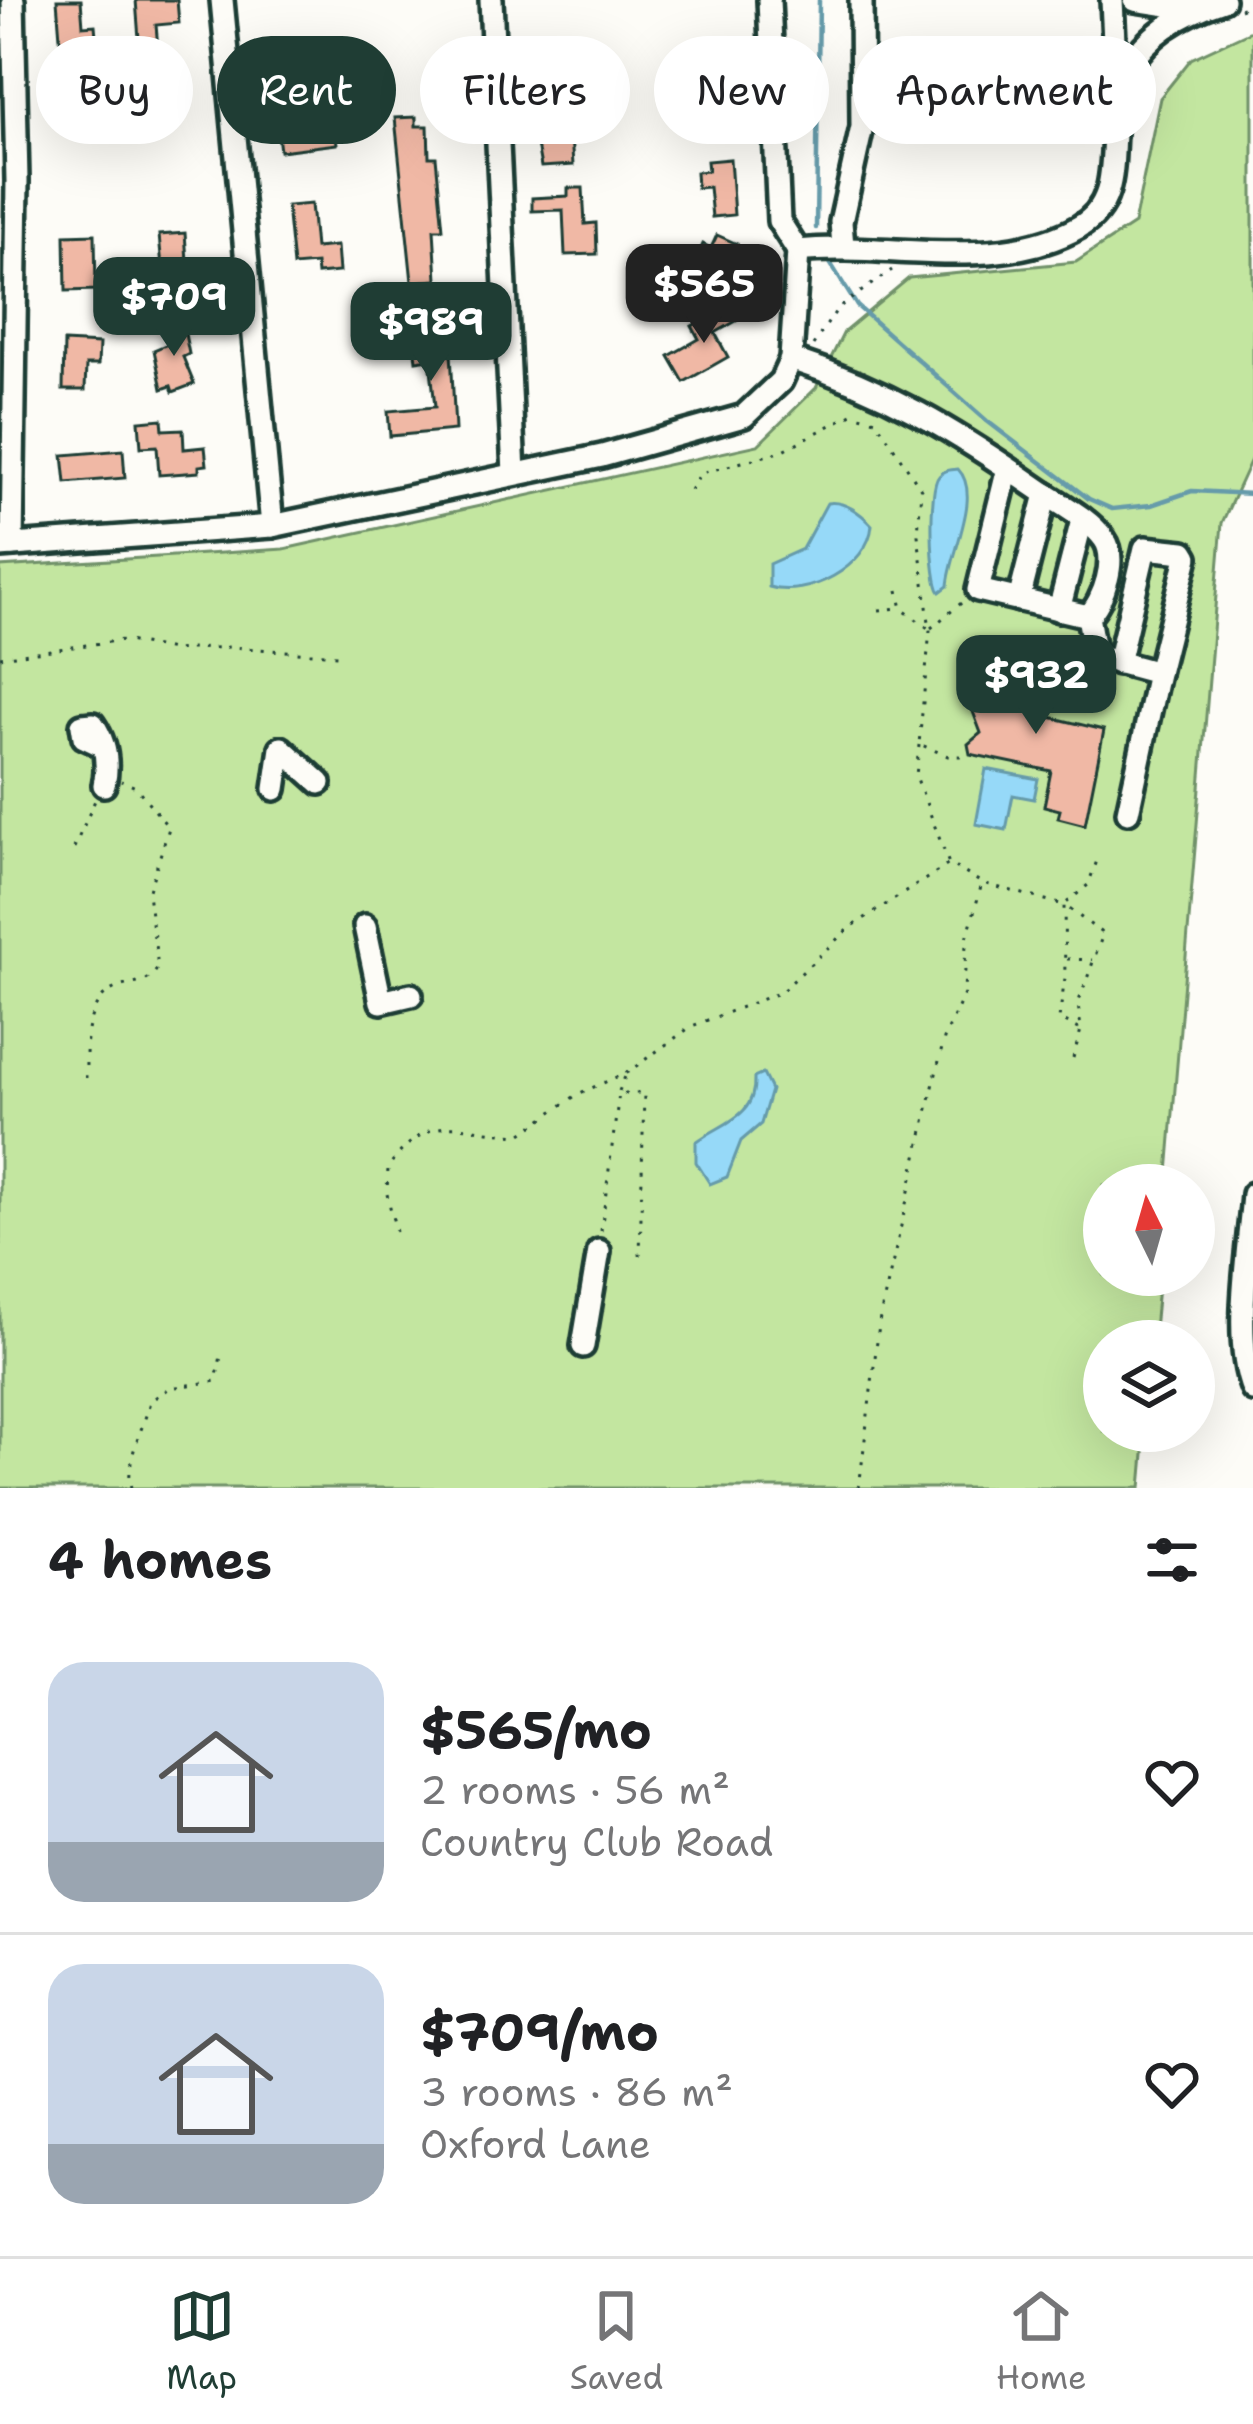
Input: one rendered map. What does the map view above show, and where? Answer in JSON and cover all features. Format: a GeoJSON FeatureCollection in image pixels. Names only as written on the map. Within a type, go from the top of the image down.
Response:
{"type":"FeatureCollection","features":[{"type":"Feature","properties":{"kind":"street"},"geometry":{"type":"LineString","coordinates":[[13,0],[17,181],[6,545],[272,526],[678,438],[744,416],[781,381],[791,359],[798,251],[779,221],[769,0]]}},
{"type":"Feature","properties":{"kind":"street"},"geometry":{"type":"LineString","coordinates":[[222,0],[272,526]]}},
{"type":"Feature","properties":{"kind":"street"},"geometry":{"type":"LineString","coordinates":[[491,0],[514,473]]}},
{"type":"Feature","properties":{"kind":"street"},"geometry":{"type":"LineString","coordinates":[[843,246],[841,221],[862,128],[861,0]]}},
{"type":"Feature","properties":{"kind":"street"},"geometry":{"type":"LineString","coordinates":[[1112,0],[1114,36]]}},
{"type":"Feature","properties":{"kind":"street"},"geometry":{"type":"LineString","coordinates":[[1136,0],[1194,9],[1226,6]]}},
{"type":"Feature","properties":{"kind":"street"},"geometry":{"type":"LineString","coordinates":[[1152,36],[1194,9]]}},
{"type":"Feature","properties":{"kind":"street"},"geometry":{"type":"LineString","coordinates":[[798,251],[843,246],[932,252],[1006,247],[1083,225],[1107,189],[1112,144]]}},
{"type":"Feature","properties":{"kind":"street"},"geometry":{"type":"LineString","coordinates":[[791,359],[868,384],[949,427],[1102,536],[1109,553],[1101,597],[1088,616],[1092,653],[1158,673]]}},
{"type":"Feature","properties":{"kind":"street"},"geometry":{"type":"LineString","coordinates":[[1009,468],[978,590],[1088,616]]}},
{"type":"Feature","properties":{"kind":"street"},"geometry":{"type":"LineString","coordinates":[[1018,600],[1046,494]]}},
{"type":"Feature","properties":{"kind":"street"},"geometry":{"type":"LineString","coordinates":[[1059,610],[1082,520]]}},
{"type":"Feature","properties":{"kind":"street"},"geometry":{"type":"LineString","coordinates":[[1118,663],[1144,548],[1184,552],[1187,557],[1128,812]]}},
{"type":"Feature","properties":{"kind":"street"},"geometry":{"type":"LineString","coordinates":[[275,789],[280,748],[320,783]]}},
{"type":"Feature","properties":{"kind":"street"},"geometry":{"type":"LineString","coordinates":[[104,785],[104,752],[129,782]]}},
{"type":"Feature","properties":{"kind":"street"},"geometry":{"type":"LineString","coordinates":[[365,926],[378,997],[385,1003],[411,995]]}},
{"type":"Feature","properties":{"kind":"street"},"geometry":{"type":"LineString","coordinates":[[1253,1194],[1245,1280],[1246,1373],[1253,1390]]}},
{"type":"Feature","properties":{"kind":"street"},"geometry":{"type":"LineString","coordinates":[[583,1346],[599,1251]]}},
{"type":"Feature","properties":{"kind":"path"},"geometry":{"type":"LineString","coordinates":[[1226,6],[1253,4]]}},
{"type":"Feature","properties":{"kind":"path"},"geometry":{"type":"LineString","coordinates":[[843,304],[895,268]]}},
{"type":"Feature","properties":{"kind":"path"},"geometry":{"type":"LineString","coordinates":[[690,490],[700,473],[780,452],[852,414],[870,415],[921,488],[918,536],[930,630],[916,776],[949,865],[982,883],[1064,905],[1101,928],[1078,1004],[1081,1030],[1073,1058]]}},
{"type":"Feature","properties":{"kind":"path"},"geometry":{"type":"LineString","coordinates":[[898,590],[902,609]]}},
{"type":"Feature","properties":{"kind":"path"},"geometry":{"type":"LineString","coordinates":[[930,630],[967,598]]}},
{"type":"Feature","properties":{"kind":"path"},"geometry":{"type":"LineString","coordinates":[[879,610],[902,609],[930,630]]}},
{"type":"Feature","properties":{"kind":"path"},"geometry":{"type":"LineString","coordinates":[[0,657],[123,640],[172,650],[338,655]]}},
{"type":"Feature","properties":{"kind":"path"},"geometry":{"type":"LineString","coordinates":[[919,744],[948,756],[968,756]]}},
{"type":"Feature","properties":{"kind":"path"},"geometry":{"type":"LineString","coordinates":[[74,848],[104,785],[129,782],[169,828],[148,893],[158,968],[147,982],[112,990],[98,1005],[87,1034],[86,1078]]}},
{"type":"Feature","properties":{"kind":"path"},"geometry":{"type":"LineString","coordinates":[[1081,1030],[1060,1024],[1058,1005],[1066,958],[1060,914],[1088,885],[1098,858]]}},
{"type":"Feature","properties":{"kind":"path"},"geometry":{"type":"LineString","coordinates":[[396,1232],[387,1194],[388,1167],[422,1132],[445,1125],[519,1135],[578,1094],[628,1072],[692,1026],[781,992],[848,929],[949,865]]}},
{"type":"Feature","properties":{"kind":"path"},"geometry":{"type":"LineString","coordinates":[[859,1488],[880,1317],[944,1039],[964,994],[966,942],[982,883]]}},
{"type":"Feature","properties":{"kind":"path"},"geometry":{"type":"LineString","coordinates":[[1066,958],[1092,960]]}},
{"type":"Feature","properties":{"kind":"path"},"geometry":{"type":"LineString","coordinates":[[1058,1005],[1078,1004]]}},
{"type":"Feature","properties":{"kind":"path"},"geometry":{"type":"LineString","coordinates":[[599,1251],[619,1093],[628,1072]]}},
{"type":"Feature","properties":{"kind":"path"},"geometry":{"type":"LineString","coordinates":[[619,1093],[644,1094],[640,1257]]}},
{"type":"Feature","properties":{"kind":"path"},"geometry":{"type":"LineString","coordinates":[[130,1488],[126,1466],[142,1436],[150,1401],[170,1388],[217,1381],[221,1356]]}},
{"type":"Feature","properties":{"kind":"green space"},"geometry":{"type":"Polygon","coordinates":[[[1253,30],[1253,455],[1222,523],[1169,1164],[1083,1164],[1083,1296],[1157,1296],[1155,1320],[1083,1320],[1083,1452],[1144,1452],[1141,1488],[0,1488],[0,567],[284,549],[758,445],[816,388],[844,332],[909,278],[1076,262],[1134,224],[1151,144],[1156,144],[1160,98],[1191,59],[1253,30]]]}},
{"type":"Feature","properties":{"kind":"water"},"geometry":{"type":"Polygon","coordinates":[[[958,469],[965,480],[966,509],[948,586],[940,592],[933,554],[933,497],[939,476],[958,469]]]}},
{"type":"Feature","properties":{"kind":"water"},"geometry":{"type":"Polygon","coordinates":[[[827,503],[852,508],[872,525],[860,554],[817,584],[784,590],[769,587],[769,564],[802,549],[827,503]]]}},
{"type":"Feature","properties":{"kind":"water"},"geometry":{"type":"Polygon","coordinates":[[[986,769],[1038,779],[1034,799],[1013,795],[1006,830],[976,824],[986,769]]]}},
{"type":"Feature","properties":{"kind":"water"},"geometry":{"type":"Polygon","coordinates":[[[763,1074],[771,1090],[761,1124],[741,1141],[727,1177],[710,1184],[696,1162],[696,1142],[744,1111],[754,1078],[763,1074]]]}},
{"type":"Feature","properties":{"kind":"building"},"geometry":{"type":"Polygon","coordinates":[[[57,0],[81,0],[83,26],[95,25],[96,36],[60,36],[57,0]]]}},
{"type":"Feature","properties":{"kind":"building"},"geometry":{"type":"Polygon","coordinates":[[[136,0],[177,0],[179,23],[156,25],[157,36],[139,36],[136,0]]]}},
{"type":"Feature","properties":{"kind":"building"},"geometry":{"type":"Polygon","coordinates":[[[416,117],[420,144],[429,144],[429,157],[436,157],[443,229],[434,229],[437,280],[412,282],[396,118],[416,117]]]}},
{"type":"Feature","properties":{"kind":"building"},"geometry":{"type":"Polygon","coordinates":[[[279,144],[337,144],[280,151],[279,144]]]}},
{"type":"Feature","properties":{"kind":"building"},"geometry":{"type":"Polygon","coordinates":[[[537,144],[572,144],[573,165],[541,167],[537,144]]]}},
{"type":"Feature","properties":{"kind":"building"},"geometry":{"type":"Polygon","coordinates":[[[730,159],[734,215],[712,217],[709,187],[697,188],[696,172],[708,171],[707,161],[730,159]]]}},
{"type":"Feature","properties":{"kind":"building"},"geometry":{"type":"Polygon","coordinates":[[[568,188],[583,188],[585,224],[596,223],[597,254],[565,255],[563,210],[532,211],[532,198],[568,196],[568,188]]]}},
{"type":"Feature","properties":{"kind":"building"},"geometry":{"type":"Polygon","coordinates":[[[311,204],[315,248],[337,246],[339,272],[317,274],[316,264],[293,266],[287,206],[311,204]]]}},
{"type":"Feature","properties":{"kind":"building"},"geometry":{"type":"Polygon","coordinates":[[[185,233],[188,275],[163,277],[159,235],[185,233]]]}},
{"type":"Feature","properties":{"kind":"building"},"geometry":{"type":"Polygon","coordinates":[[[95,234],[96,290],[66,291],[65,235],[95,234]]]}},
{"type":"Feature","properties":{"kind":"building"},"geometry":{"type":"Polygon","coordinates":[[[717,235],[737,244],[716,288],[689,275],[703,244],[711,248],[717,235]]]}},
{"type":"Feature","properties":{"kind":"building"},"geometry":{"type":"Polygon","coordinates":[[[730,305],[738,320],[715,333],[728,357],[684,382],[669,356],[699,339],[692,326],[730,305]]]}},
{"type":"Feature","properties":{"kind":"building"},"geometry":{"type":"Polygon","coordinates":[[[449,313],[455,430],[390,436],[388,411],[435,407],[430,359],[416,361],[414,343],[428,342],[426,315],[449,313]]]}},
{"type":"Feature","properties":{"kind":"building"},"geometry":{"type":"Polygon","coordinates":[[[182,319],[189,354],[183,357],[194,384],[173,392],[171,386],[162,389],[154,350],[170,343],[163,327],[182,319]]]}},
{"type":"Feature","properties":{"kind":"building"},"geometry":{"type":"Polygon","coordinates":[[[64,342],[99,344],[98,365],[86,365],[85,390],[63,390],[64,342]]]}},
{"type":"Feature","properties":{"kind":"building"},"geometry":{"type":"Polygon","coordinates":[[[162,419],[163,430],[183,429],[184,449],[205,447],[207,465],[199,466],[199,472],[159,475],[157,446],[141,447],[139,421],[162,419]]]}},
{"type":"Feature","properties":{"kind":"building"},"geometry":{"type":"Polygon","coordinates":[[[123,450],[125,478],[66,483],[63,455],[123,450]]]}},
{"type":"Feature","properties":{"kind":"building"},"geometry":{"type":"Polygon","coordinates":[[[1014,663],[1030,686],[1059,668],[1069,683],[1025,711],[1104,730],[1085,825],[1058,818],[1060,810],[1044,806],[1051,771],[970,754],[968,744],[981,733],[966,693],[977,687],[974,680],[1014,663]]]}},
{"type":"Feature","properties":{"kind":"waterway"},"geometry":{"type":"LineString","coordinates":[[816,228],[819,0]]}},
{"type":"Feature","properties":{"kind":"waterway"},"geometry":{"type":"LineString","coordinates":[[829,261],[857,306],[987,421],[1089,499],[1112,509],[1151,505],[1192,491],[1253,494]]}}]}
